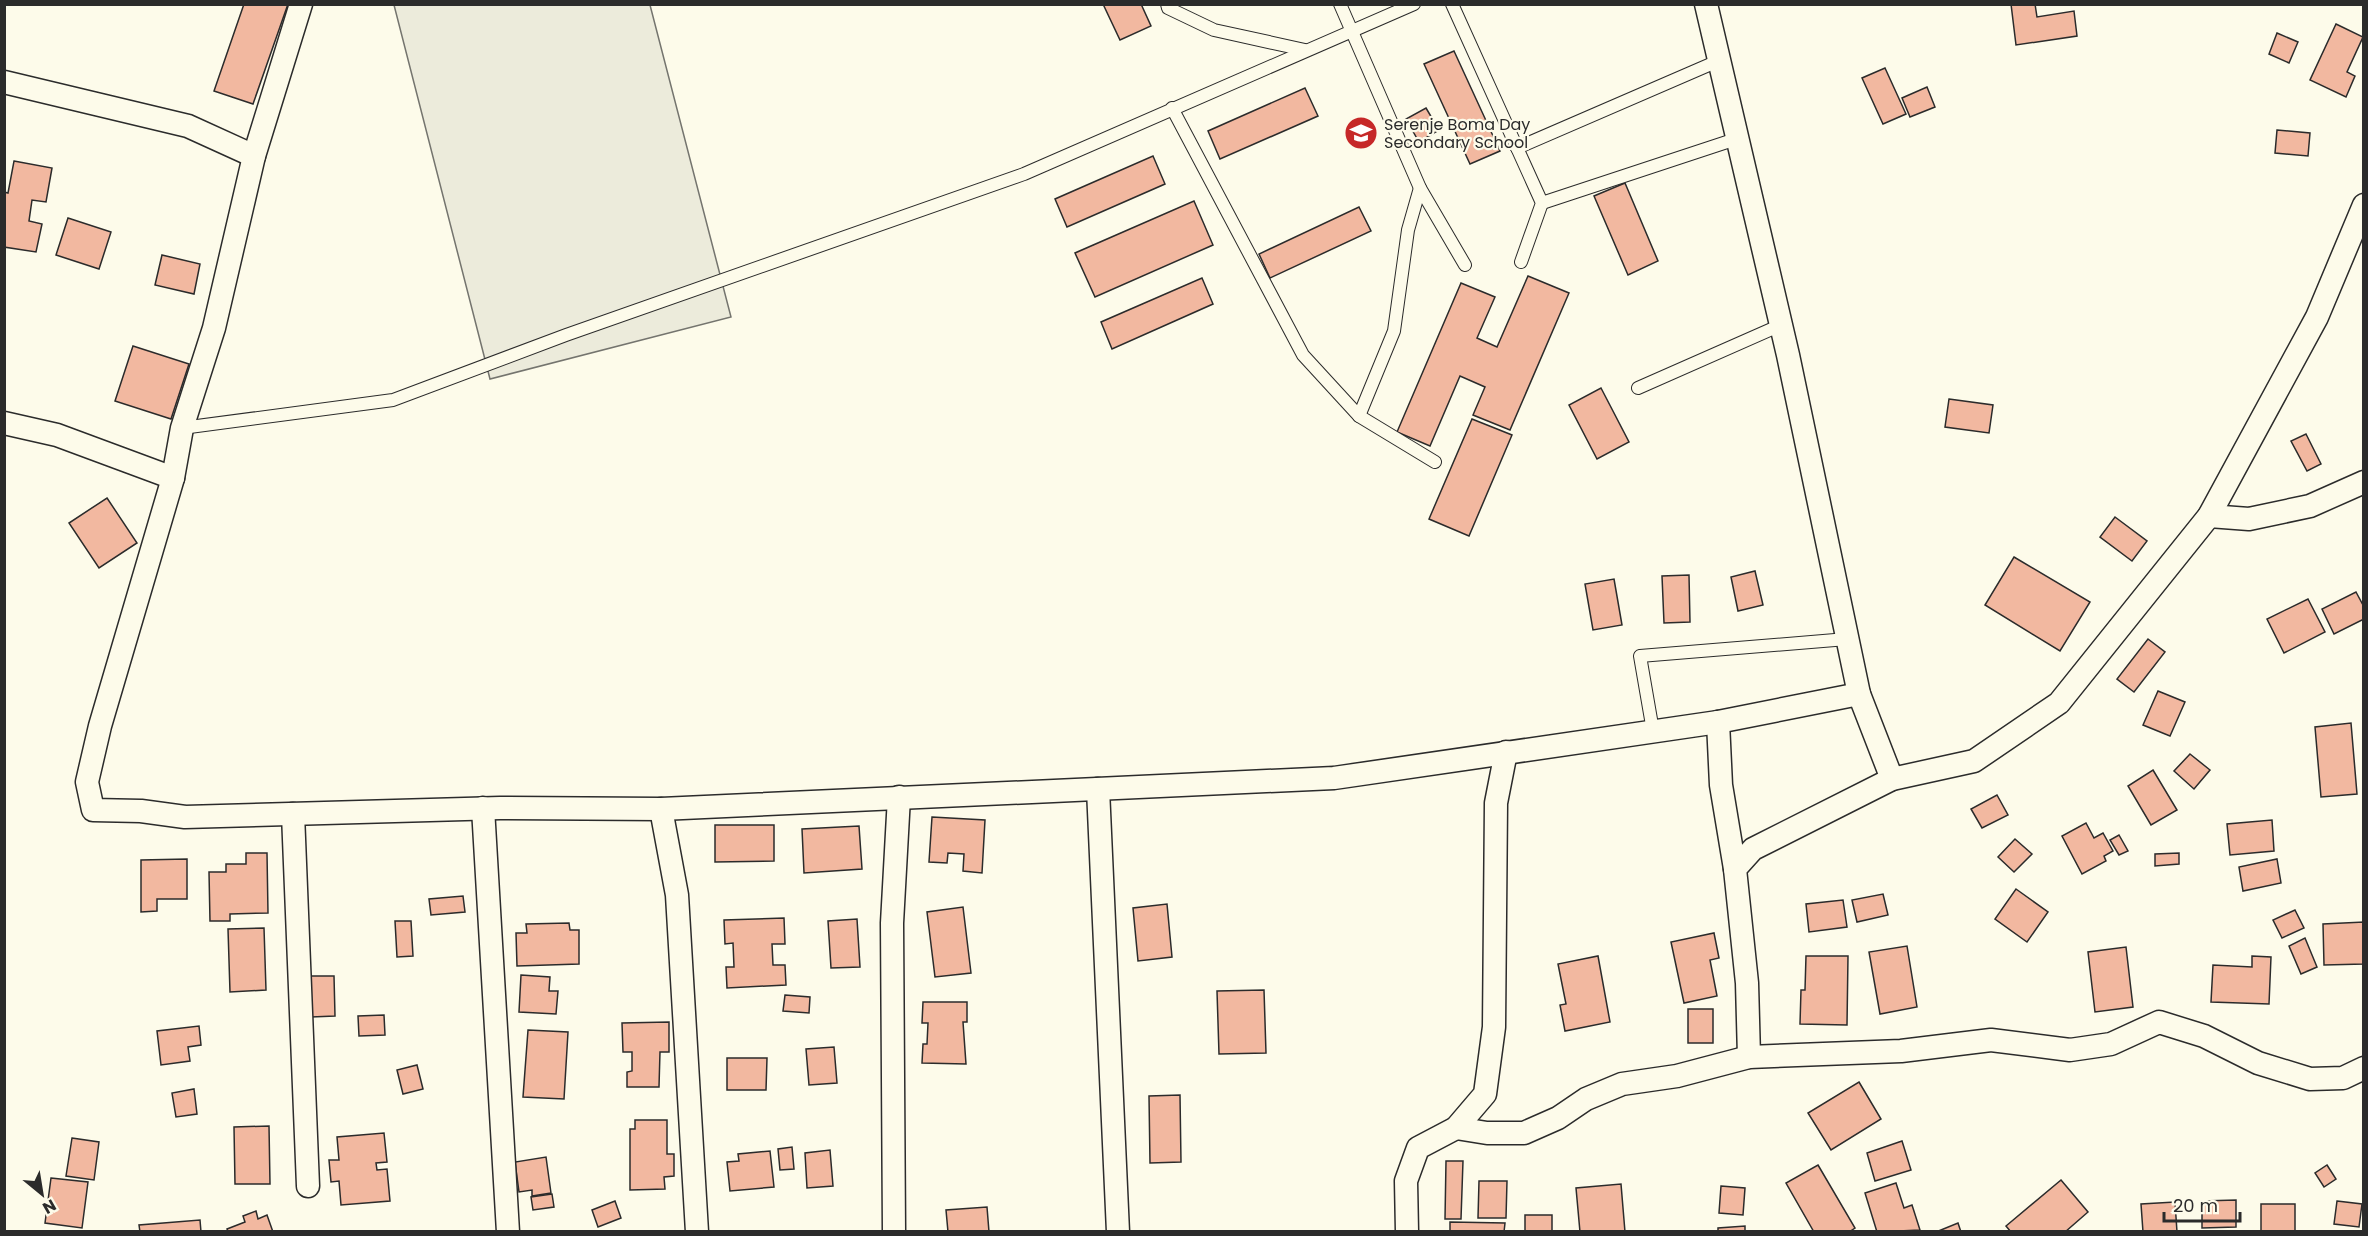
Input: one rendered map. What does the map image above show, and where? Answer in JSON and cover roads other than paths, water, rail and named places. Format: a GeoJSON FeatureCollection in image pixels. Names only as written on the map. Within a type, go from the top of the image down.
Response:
{"type":"FeatureCollection","features":[{"type":"Feature","properties":{"kind":"street"},"geometry":{"type":"LineString","coordinates":[[301,4],[255,156],[214,328],[182,428],[173,478],[100,726],[87,782],[93,810],[185,817],[483,808],[661,809],[1334,778],[1718,722],[1859,694]]}},
{"type":"Feature","properties":{"kind":"street"},"geometry":{"type":"LineString","coordinates":[[1706,4],[1780,325],[1859,694],[1892,779]]}},
{"type":"Feature","properties":{"kind":"street"},"geometry":{"type":"LineString","coordinates":[[4,82],[188,126],[255,156]]}},
{"type":"Feature","properties":{"kind":"street"},"geometry":{"type":"LineString","coordinates":[[1735,870],[1753,849],[1892,779],[1974,761],[2059,703],[2209,516],[2317,317],[2364,205]]}},
{"type":"Feature","properties":{"kind":"street"},"geometry":{"type":"LineString","coordinates":[[4,423],[57,435],[173,478]]}},
{"type":"Feature","properties":{"kind":"street"},"geometry":{"type":"LineString","coordinates":[[2209,516],[2249,519],[2310,506],[2364,482]]}},
{"type":"Feature","properties":{"kind":"street"},"geometry":{"type":"LineString","coordinates":[[1718,722],[1721,785],[1735,870],[1747,983],[1749,1057]]}},
{"type":"Feature","properties":{"kind":"street"},"geometry":{"type":"LineString","coordinates":[[1407,1232],[1406,1180],[1418,1148],[1456,1128],[1485,1094],[1494,1027],[1496,803],[1506,752]]}},
{"type":"Feature","properties":{"kind":"street"},"geometry":{"type":"LineString","coordinates":[[1098,789],[1118,1232]]}},
{"type":"Feature","properties":{"kind":"street"},"geometry":{"type":"LineString","coordinates":[[894,1232],[892,922],[899,797]]}},
{"type":"Feature","properties":{"kind":"street"},"geometry":{"type":"LineString","coordinates":[[483,808],[508,1232]]}},
{"type":"Feature","properties":{"kind":"street"},"geometry":{"type":"LineString","coordinates":[[661,809],[677,896],[697,1232]]}},
{"type":"Feature","properties":{"kind":"street"},"geometry":{"type":"LineString","coordinates":[[293,814],[308,1186]]}},
{"type":"Feature","properties":{"kind":"street"},"geometry":{"type":"LineString","coordinates":[[1456,1128],[1487,1133],[1524,1133],[1557,1118],[1586,1099],[1622,1084],[1677,1076],[1749,1057],[1901,1051],[1990,1040],[2070,1050],[2111,1044],[2159,1022],[2204,1036],[2258,1063],[2310,1079],[2343,1078],[2364,1068]]}},
{"type":"Feature","properties":{"kind":"lane"},"geometry":{"type":"LineString","coordinates":[[1167,4],[1168,8],[1214,30],[1305,50]]}},
{"type":"Feature","properties":{"kind":"lane"},"geometry":{"type":"LineString","coordinates":[[1340,4],[1419,188],[1465,266]]}},
{"type":"Feature","properties":{"kind":"lane"},"geometry":{"type":"LineString","coordinates":[[182,428],[393,400],[566,335],[1024,174],[1414,4]]}},
{"type":"Feature","properties":{"kind":"lane"},"geometry":{"type":"LineString","coordinates":[[1452,4],[1542,203],[1521,262]]}},
{"type":"Feature","properties":{"kind":"lane"},"geometry":{"type":"LineString","coordinates":[[1517,148],[1718,61]]}},
{"type":"Feature","properties":{"kind":"lane"},"geometry":{"type":"LineString","coordinates":[[1172,108],[1303,354],[1359,416],[1435,462]]}},
{"type":"Feature","properties":{"kind":"lane"},"geometry":{"type":"LineString","coordinates":[[1542,203],[1736,139]]}},
{"type":"Feature","properties":{"kind":"lane"},"geometry":{"type":"LineString","coordinates":[[1359,416],[1394,331],[1408,230],[1419,188]]}},
{"type":"Feature","properties":{"kind":"lane"},"geometry":{"type":"LineString","coordinates":[[1638,388],[1780,325]]}},
{"type":"Feature","properties":{"kind":"lane"},"geometry":{"type":"LineString","coordinates":[[1653,731],[1640,656],[1847,639]]}},
{"type":"Feature","properties":{"kind":"place","name":"Serenje Boma Day Secondary School"},"geometry":{"type":"Point","coordinates":[1361,133]}}]}
